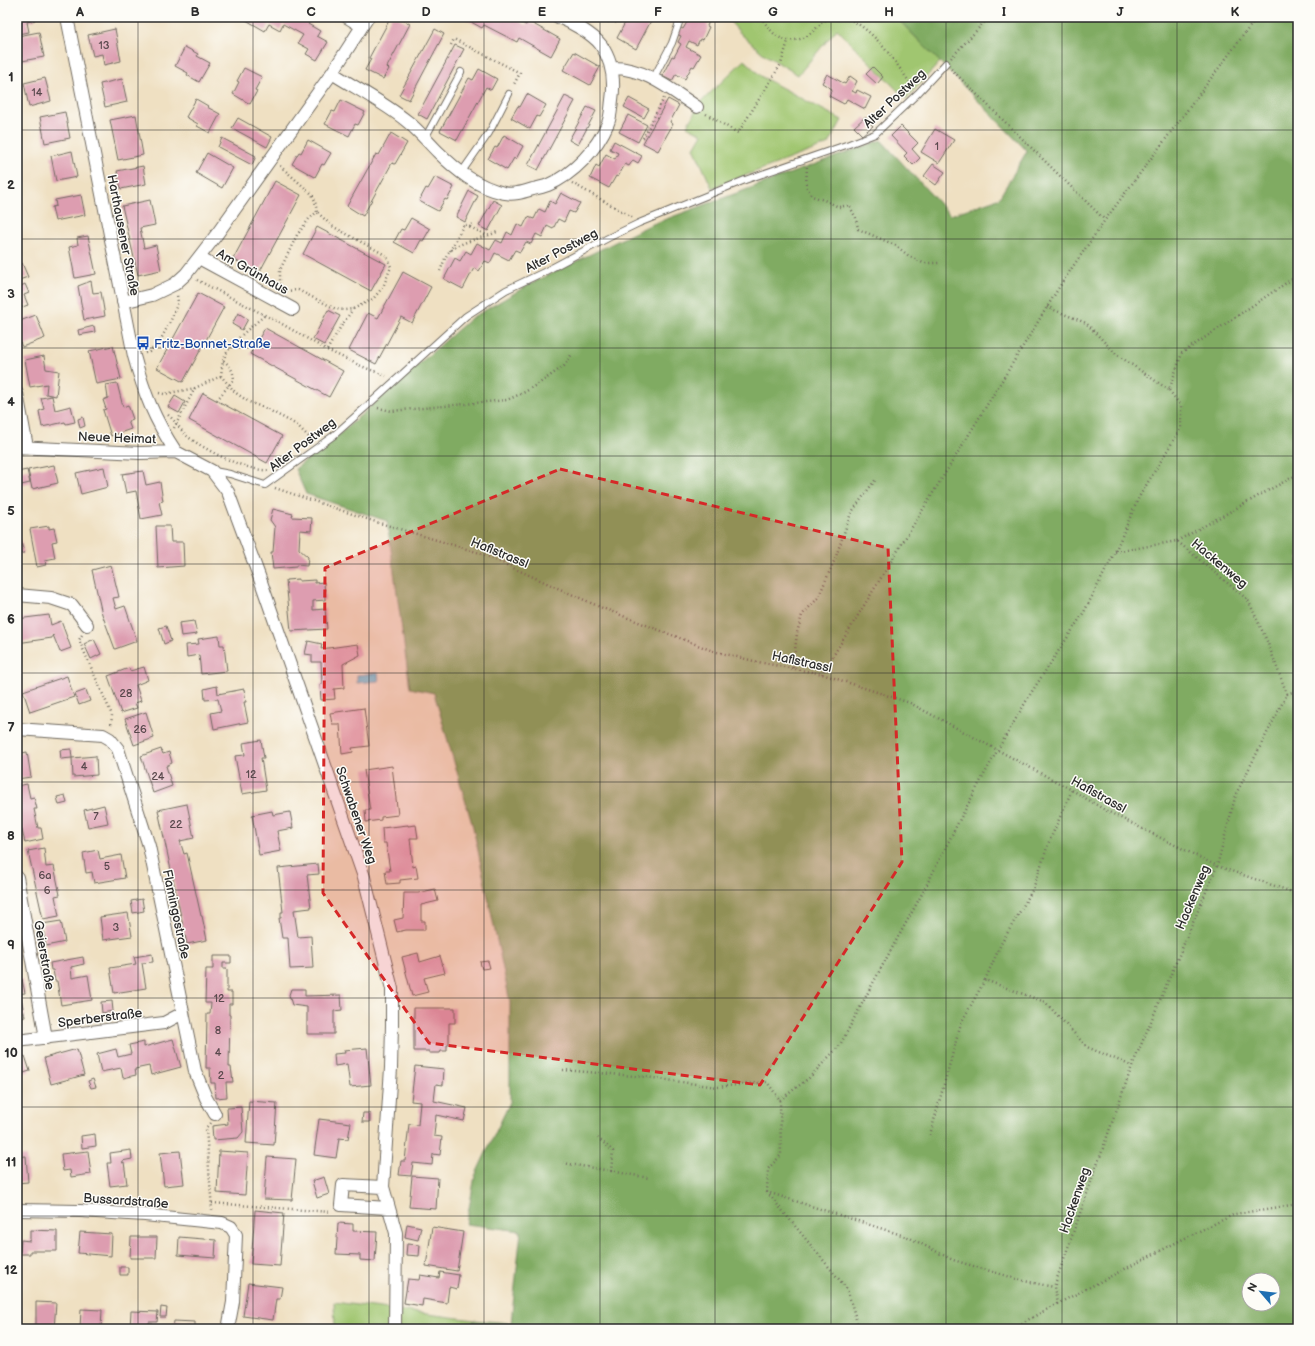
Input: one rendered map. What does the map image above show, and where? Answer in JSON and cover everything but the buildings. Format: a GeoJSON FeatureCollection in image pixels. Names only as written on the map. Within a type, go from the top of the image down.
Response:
{"type":"FeatureCollection","features":[{"type":"Feature","properties":{"kind":"street","name":"Harthausener Straße"},"geometry":{"type":"LineString","coordinates":[[67,17],[134,356],[142,386],[152,412],[176,452]]}},
{"type":"Feature","properties":{"kind":"street"},"geometry":{"type":"LineString","coordinates":[[123,302],[152,295],[175,284],[186,274],[199,258],[332,73],[365,22],[347,17]]}},
{"type":"Feature","properties":{"kind":"street"},"geometry":{"type":"LineString","coordinates":[[332,73],[403,118],[461,173],[473,181],[490,189],[505,193],[518,194],[548,185],[564,176],[576,166],[587,156],[598,140],[608,123],[611,112],[614,87],[612,68],[600,44],[582,29],[558,17]]}},
{"type":"Feature","properties":{"kind":"street"},"geometry":{"type":"LineString","coordinates":[[612,68],[634,70],[642,73],[697,106]]}},
{"type":"Feature","properties":{"kind":"street","name":"Am Grünhaus"},"geometry":{"type":"LineString","coordinates":[[199,258],[293,309]]}},
{"type":"Feature","properties":{"kind":"street"},"geometry":{"type":"LineString","coordinates":[[17,393],[22,447]]}},
{"type":"Feature","properties":{"kind":"street","name":"Neue Heimat"},"geometry":{"type":"LineString","coordinates":[[22,447],[140,453],[176,452],[212,471]]}},
{"type":"Feature","properties":{"kind":"street","name":"Schwabener Weg"},"geometry":{"type":"LineString","coordinates":[[212,471],[228,492],[240,522],[364,876],[392,989],[391,1068],[383,1187],[396,1233],[395,1329]]}},
{"type":"Feature","properties":{"kind":"street"},"geometry":{"type":"LineString","coordinates":[[17,595],[51,598],[72,605],[87,625]]}},
{"type":"Feature","properties":{"kind":"street"},"geometry":{"type":"LineString","coordinates":[[17,729],[103,735],[110,739]]}},
{"type":"Feature","properties":{"kind":"street","name":"Flamingostraße"},"geometry":{"type":"LineString","coordinates":[[110,739],[118,749],[149,846],[195,1071],[206,1098],[215,1114]]}},
{"type":"Feature","properties":{"kind":"street","name":"Geierstraße"},"geometry":{"type":"LineString","coordinates":[[17,877],[46,1038]]}},
{"type":"Feature","properties":{"kind":"street","name":"Sperberstraße"},"geometry":{"type":"LineString","coordinates":[[17,1041],[164,1023],[183,1013]]}},
{"type":"Feature","properties":{"kind":"street"},"geometry":{"type":"LineString","coordinates":[[383,1187],[343,1185],[341,1205],[388,1208]]}},
{"type":"Feature","properties":{"kind":"street","name":"Bussardstraße"},"geometry":{"type":"LineString","coordinates":[[17,1210],[80,1211],[145,1215],[222,1223],[231,1227],[236,1235],[237,1248],[233,1302],[228,1329]]}},
{"type":"Feature","properties":{"kind":"lane"},"geometry":{"type":"LineString","coordinates":[[653,79],[672,43],[681,17]]}},
{"type":"Feature","properties":{"kind":"lane","name":"Alter Postweg"},"geometry":{"type":"LineString","coordinates":[[212,471],[230,474],[266,485],[333,436],[466,316],[506,290],[639,223],[745,180],[875,134],[918,94],[946,63]]}},
{"type":"Feature","properties":{"kind":"lane"},"geometry":{"type":"LineString","coordinates":[[425,138],[461,72]]}},
{"type":"Feature","properties":{"kind":"lane"},"geometry":{"type":"LineString","coordinates":[[461,173],[489,133],[509,94]]}},
{"type":"Feature","properties":{"kind":"path"},"geometry":{"type":"LineString","coordinates":[[761,17],[771,31],[779,38],[788,41],[802,39],[811,33],[825,19],[832,17]]}},
{"type":"Feature","properties":{"kind":"path"},"geometry":{"type":"LineString","coordinates":[[845,17],[864,27],[879,42],[918,94]]}},
{"type":"Feature","properties":{"kind":"path"},"geometry":{"type":"LineString","coordinates":[[989,17],[946,63],[1105,220]]}},
{"type":"Feature","properties":{"kind":"path"},"geometry":{"type":"LineString","coordinates":[[822,674],[1047,307],[1105,220],[1257,17]]}},
{"type":"Feature","properties":{"kind":"path"},"geometry":{"type":"LineString","coordinates":[[604,22],[612,21],[616,23]]}},
{"type":"Feature","properties":{"kind":"path"},"geometry":{"type":"LineString","coordinates":[[451,45],[454,39],[520,73],[509,94]]}},
{"type":"Feature","properties":{"kind":"path"},"geometry":{"type":"LineString","coordinates":[[697,106],[711,118],[738,133],[781,64],[788,41]]}},
{"type":"Feature","properties":{"kind":"path"},"geometry":{"type":"LineString","coordinates":[[643,138],[669,89]]}},
{"type":"Feature","properties":{"kind":"path"},"geometry":{"type":"LineString","coordinates":[[808,158],[806,186],[812,196],[839,207],[849,205],[856,218],[858,229],[895,245],[909,256],[923,263],[940,263]]}},
{"type":"Feature","properties":{"kind":"path"},"geometry":{"type":"LineString","coordinates":[[280,292],[298,290],[336,309],[353,309],[373,299],[383,287],[391,267],[387,256],[332,226],[317,212],[312,194],[284,170]]}},
{"type":"Feature","properties":{"kind":"path"},"geometry":{"type":"LineString","coordinates":[[564,176],[573,184],[630,216],[639,223]]}},
{"type":"Feature","properties":{"kind":"path"},"geometry":{"type":"LineString","coordinates":[[280,286],[280,270],[297,235],[309,218],[317,212]]}},
{"type":"Feature","properties":{"kind":"path"},"geometry":{"type":"LineString","coordinates":[[440,271],[464,224],[488,236]]}},
{"type":"Feature","properties":{"kind":"path"},"geometry":{"type":"LineString","coordinates":[[470,228],[472,224]]}},
{"type":"Feature","properties":{"kind":"path"},"geometry":{"type":"LineString","coordinates":[[449,252],[471,240],[497,232]]}},
{"type":"Feature","properties":{"kind":"path"},"geometry":{"type":"LineString","coordinates":[[1169,390],[1182,353],[1298,275]]}},
{"type":"Feature","properties":{"kind":"path"},"geometry":{"type":"LineString","coordinates":[[197,280],[282,324],[327,350],[381,374]]}},
{"type":"Feature","properties":{"kind":"path"},"geometry":{"type":"LineString","coordinates":[[148,353],[159,343],[172,320],[178,302]]}},
{"type":"Feature","properties":{"kind":"path"},"geometry":{"type":"LineString","coordinates":[[780,1100],[809,1078],[840,1045],[997,751],[1031,693],[1084,612],[1115,552],[1139,497],[1181,428],[1181,406],[1169,390],[1116,354],[1086,323],[1047,307]]}},
{"type":"Feature","properties":{"kind":"path"},"geometry":{"type":"LineString","coordinates":[[327,350],[353,309]]}},
{"type":"Feature","properties":{"kind":"path"},"geometry":{"type":"LineString","coordinates":[[264,316],[244,333],[226,353],[221,376],[236,393],[249,402],[297,424],[306,433]]}},
{"type":"Feature","properties":{"kind":"path"},"geometry":{"type":"LineString","coordinates":[[367,406],[392,411],[507,400],[525,392],[564,366],[572,354]]}},
{"type":"Feature","properties":{"kind":"path"},"geometry":{"type":"LineString","coordinates":[[217,400],[234,379],[233,372],[224,360]]}},
{"type":"Feature","properties":{"kind":"path"},"geometry":{"type":"LineString","coordinates":[[162,401],[160,394],[195,388],[221,376]]}},
{"type":"Feature","properties":{"kind":"path"},"geometry":{"type":"LineString","coordinates":[[176,422],[195,388]]}},
{"type":"Feature","properties":{"kind":"path"},"geometry":{"type":"LineString","coordinates":[[167,413],[186,435],[208,450],[233,462],[265,470],[273,469],[281,474]]}},
{"type":"Feature","properties":{"kind":"path"},"geometry":{"type":"LineString","coordinates":[[1177,541],[1298,474]]}},
{"type":"Feature","properties":{"kind":"path"},"geometry":{"type":"LineString","coordinates":[[793,668],[797,633],[802,615],[818,598],[835,559],[851,513],[876,479]]}},
{"type":"Feature","properties":{"kind":"path","name":"Haflstrassl"},"geometry":{"type":"LineString","coordinates":[[284,491],[373,521],[480,553],[600,607],[713,651],[822,674],[910,703],[1072,790],[1105,810],[1217,866],[1298,894]]}},
{"type":"Feature","properties":{"kind":"path","name":"Hackenweg"},"geometry":{"type":"LineString","coordinates":[[1057,1304],[1054,1287],[1132,1066],[1217,866],[1236,794],[1287,694],[1267,641],[1248,600],[1177,541],[1115,552]]}},
{"type":"Feature","properties":{"kind":"path"},"geometry":{"type":"LineString","coordinates":[[87,625],[79,640],[112,715],[110,739]]}},
{"type":"Feature","properties":{"kind":"path"},"geometry":{"type":"LineString","coordinates":[[1287,694],[1298,690]]}},
{"type":"Feature","properties":{"kind":"path"},"geometry":{"type":"LineString","coordinates":[[930,1135],[961,1023],[985,980],[1001,944],[1032,889],[1049,842],[1072,790]]}},
{"type":"Feature","properties":{"kind":"path"},"geometry":{"type":"LineString","coordinates":[[985,980],[1045,1002],[1087,1047],[1132,1066]]}},
{"type":"Feature","properties":{"kind":"path"},"geometry":{"type":"LineString","coordinates":[[563,1070],[646,1077],[717,1087],[767,1082],[780,1100],[781,1155],[768,1169],[767,1192],[847,1289],[859,1329]]}},
{"type":"Feature","properties":{"kind":"path"},"geometry":{"type":"LineString","coordinates":[[215,1114],[206,1128],[212,1203],[332,1212],[341,1205]]}},
{"type":"Feature","properties":{"kind":"path"},"geometry":{"type":"LineString","coordinates":[[598,1138],[613,1151],[611,1171]]}},
{"type":"Feature","properties":{"kind":"path"},"geometry":{"type":"LineString","coordinates":[[562,1162],[649,1178]]}},
{"type":"Feature","properties":{"kind":"path"},"geometry":{"type":"LineString","coordinates":[[767,1192],[908,1237],[953,1260],[1024,1281],[1054,1287]]}},
{"type":"Feature","properties":{"kind":"path"},"geometry":{"type":"LineString","coordinates":[[1011,1329],[1187,1237],[1235,1214],[1298,1204]]}},
{"type":"Feature","properties":{"kind":"highlighted area"},"geometry":{"type":"Polygon","coordinates":[[[560,469],[888,548],[902,862],[760,1085],[429,1043],[323,893],[325,568],[560,469]]]}},
{"type":"Feature","properties":{"kind":"green space"},"geometry":{"type":"Polygon","coordinates":[[[726,17],[896,17],[940,62],[906,99],[837,29],[798,75],[764,54],[742,35],[726,17]]]}},
{"type":"Feature","properties":{"kind":"green space"},"geometry":{"type":"Polygon","coordinates":[[[896,17],[1298,17],[1298,1329],[473,1329],[474,1320],[511,1323],[521,1231],[466,1224],[475,1176],[510,1102],[510,1002],[473,827],[434,693],[410,688],[387,521],[306,494],[295,469],[336,437],[470,319],[530,284],[650,225],[881,140],[950,215],[999,198],[1027,151],[896,17]]]}},
{"type":"Feature","properties":{"kind":"green space"},"geometry":{"type":"Polygon","coordinates":[[[744,60],[762,77],[842,120],[829,144],[712,188],[694,148],[702,134],[687,126],[700,103],[744,60]]]}},
{"type":"Feature","properties":{"kind":"green space"},"geometry":{"type":"Polygon","coordinates":[[[334,1302],[474,1320],[473,1329],[335,1329],[334,1302]]]}},
{"type":"Feature","properties":{"kind":"water"},"geometry":{"type":"Polygon","coordinates":[[[378,673],[379,681],[357,683],[357,675],[378,673]]]}},
{"type":"Feature","properties":{"kind":"place","name":"Fritz-Bonnet-Straße"},"geometry":{"type":"Point","coordinates":[143,343]}}]}
